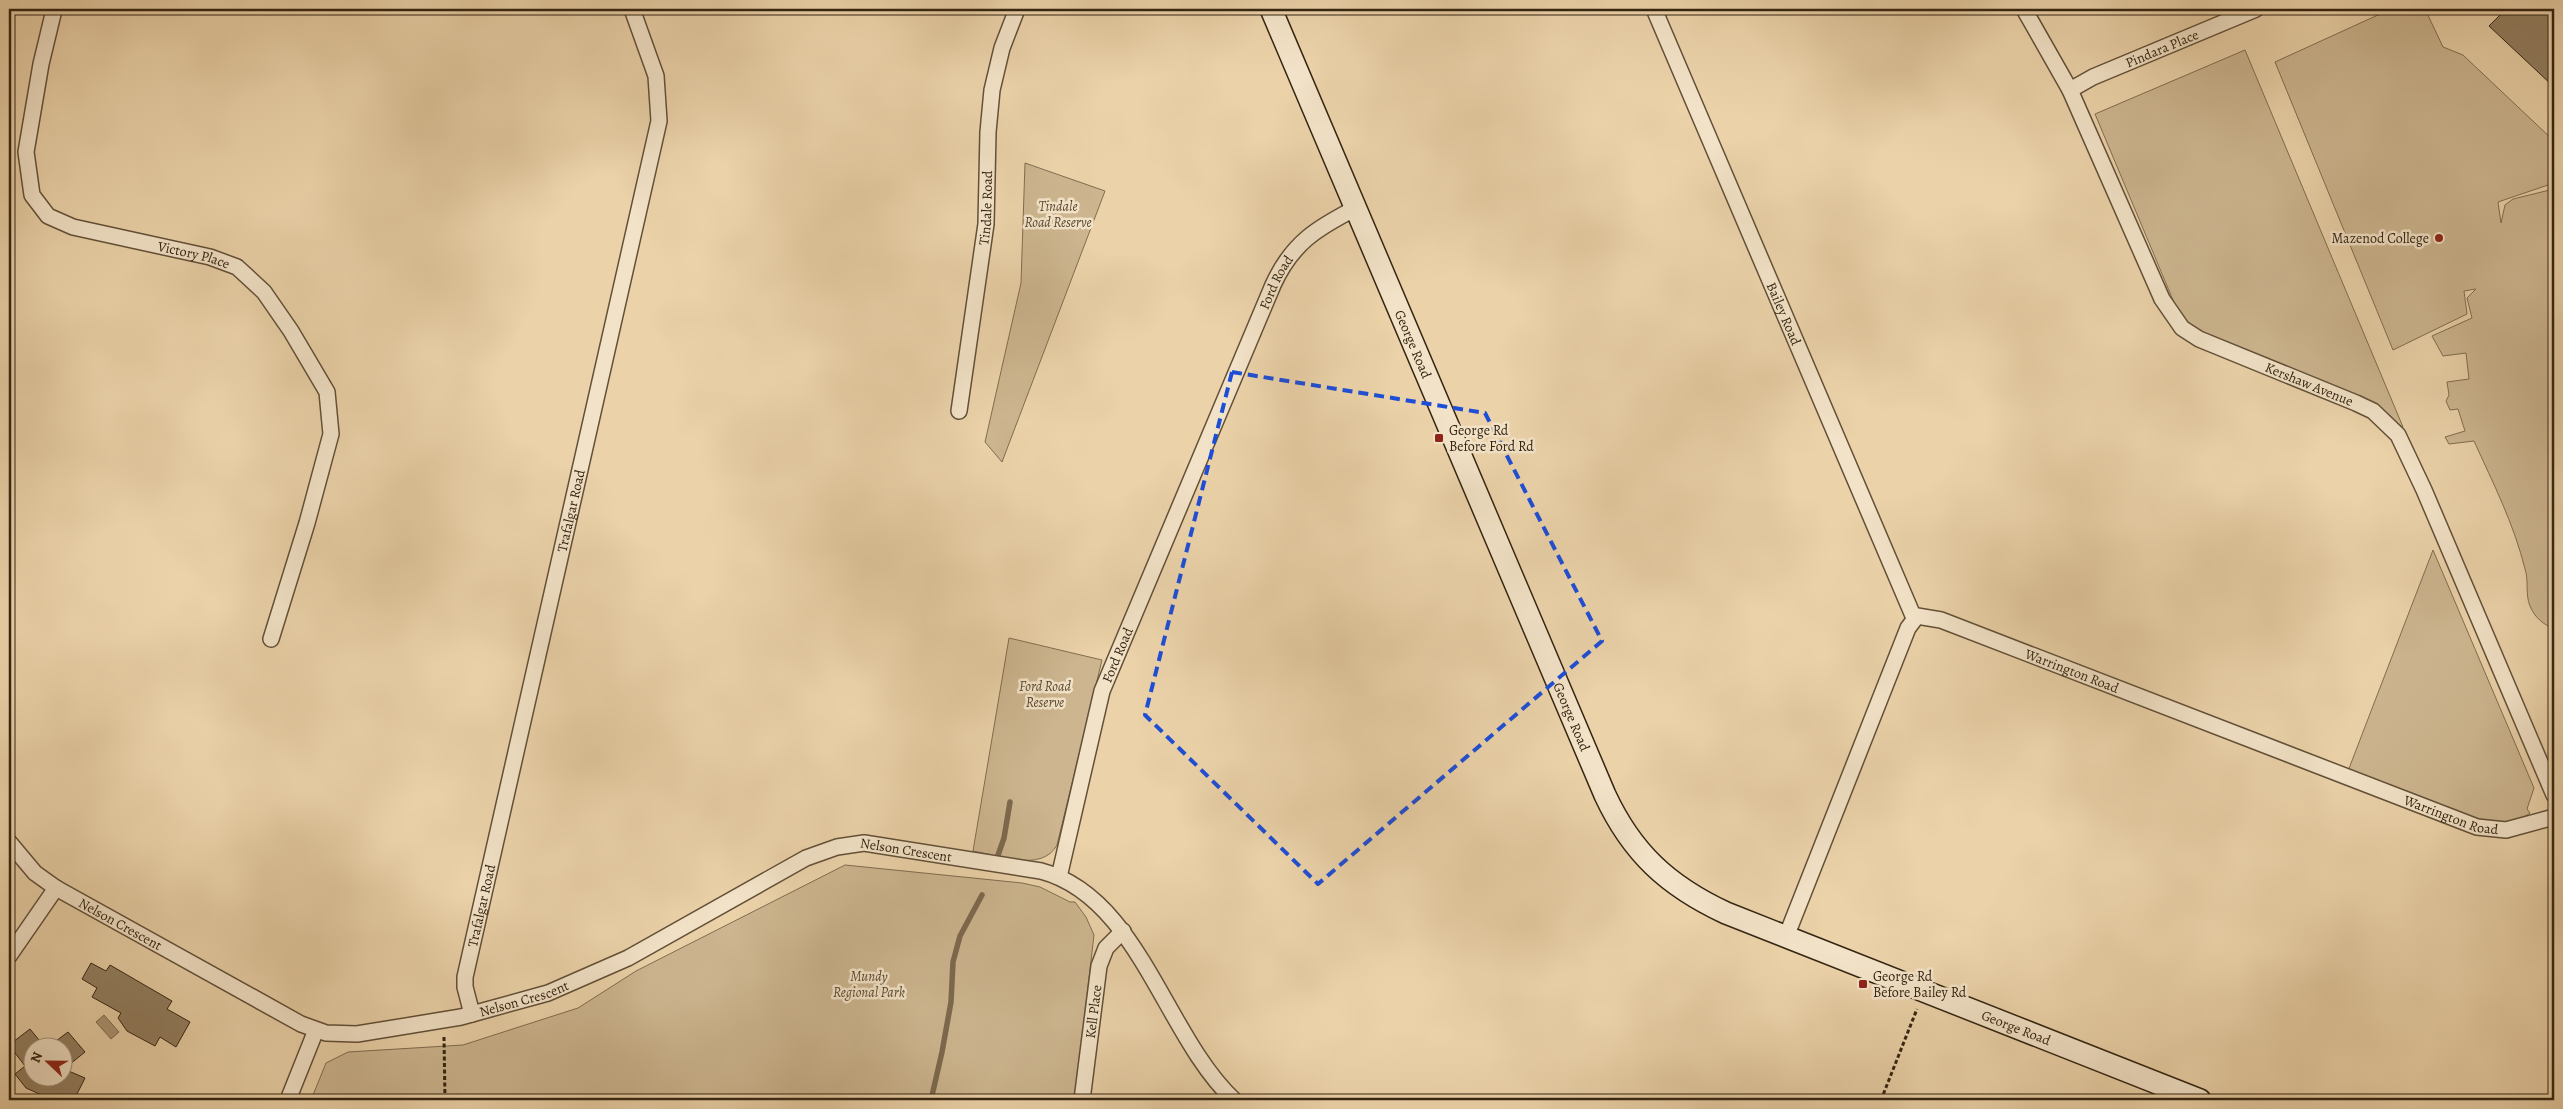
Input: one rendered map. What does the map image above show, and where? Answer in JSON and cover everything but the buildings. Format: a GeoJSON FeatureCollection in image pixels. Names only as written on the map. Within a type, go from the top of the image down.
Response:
{"type":"FeatureCollection","features":[{"type":"Feature","properties":{"kind":"street","name":"Victory Place"},"geometry":{"type":"LineString","coordinates":[[52,9],[26,152],[32,195],[48,216],[73,227],[210,257],[237,267],[264,292],[292,331],[328,392],[331,434],[307,523],[271,640]]}},
{"type":"Feature","properties":{"kind":"street","name":"Trafalgar Road"},"geometry":{"type":"LineString","coordinates":[[472,1014],[465,987],[465,976],[659,121],[656,76],[632,9]]}},
{"type":"Feature","properties":{"kind":"street","name":"Tindale Road"},"geometry":{"type":"LineString","coordinates":[[959,411],[986,224],[988,132],[992,90],[1002,48],[1017,9]]}},
{"type":"Feature","properties":{"kind":"street","name":"George Road"},"geometry":{"type":"LineString","coordinates":[[1271,9],[1605,795],[1622,828],[1647,860],[1683,890],[1726,913],[2200,1100]]}},
{"type":"Feature","properties":{"kind":"street","name":"Bailey Road"},"geometry":{"type":"LineString","coordinates":[[1654,9],[1914,618]]}},
{"type":"Feature","properties":{"kind":"street","name":"Kershaw Avenue"},"geometry":{"type":"LineString","coordinates":[[2024,9],[2070,90],[2153,279],[2172,316],[2182,328],[2209,345],[2336,394],[2373,411],[2398,435],[2424,490],[2554,794]]}},
{"type":"Feature","properties":{"kind":"street","name":"Pindara Place"},"geometry":{"type":"LineString","coordinates":[[2070,90],[2093,77],[2256,9]]}},
{"type":"Feature","properties":{"kind":"street","name":"Ford Road"},"geometry":{"type":"LineString","coordinates":[[1059,877],[1102,691],[1273,285],[1284,263],[1300,242],[1324,224],[1356,208]]}},
{"type":"Feature","properties":{"kind":"street","name":"Warrington Road"},"geometry":{"type":"LineString","coordinates":[[1914,618],[1921,616],[1941,620],[2477,827],[2491,830],[2520,828],[2554,817]]}},
{"type":"Feature","properties":{"kind":"street"},"geometry":{"type":"LineString","coordinates":[[1786,937],[1905,635],[1914,618]]}},
{"type":"Feature","properties":{"kind":"street","name":"Nelson Crescent"},"geometry":{"type":"LineString","coordinates":[[9,842],[35,873],[56,888],[273,1009],[326,1033],[357,1034],[472,1014],[548,993],[595,974],[806,858],[837,847],[852,844],[872,844],[1041,871],[1059,877]]}},
{"type":"Feature","properties":{"kind":"street"},"geometry":{"type":"LineString","coordinates":[[1059,877],[1101,905],[1123,931],[1202,1064],[1234,1100]]}},
{"type":"Feature","properties":{"kind":"street"},"geometry":{"type":"LineString","coordinates":[[9,956],[56,888]]}},
{"type":"Feature","properties":{"kind":"street","name":"Kell Place"},"geometry":{"type":"LineString","coordinates":[[1082,1100],[1099,966],[1106,948],[1123,931]]}},
{"type":"Feature","properties":{"kind":"street"},"geometry":{"type":"LineString","coordinates":[[288,1100],[316,1030]]}},
{"type":"Feature","properties":{"kind":"path"},"geometry":{"type":"LineString","coordinates":[[1881,1100],[1920,1001]]}},
{"type":"Feature","properties":{"kind":"path"},"geometry":{"type":"LineString","coordinates":[[444,1032],[445,1100]]}},
{"type":"Feature","properties":{"kind":"highlighted area"},"geometry":{"type":"Polygon","coordinates":[[[1232,372],[1485,413],[1602,641],[1318,884],[1145,715],[1232,372]]]}},
{"type":"Feature","properties":{"kind":"green space","name":"Mazenod College"},"geometry":{"type":"Polygon","coordinates":[[[2391,9],[2425,9],[2443,47],[2463,55],[2554,141],[2554,183],[2498,202],[2501,223],[2505,205],[2513,199],[2554,189],[2554,629],[2540,620],[2530,606],[2526,574],[2515,536],[2503,504],[2474,441],[2449,444],[2445,437],[2465,431],[2458,409],[2450,410],[2446,401],[2449,395],[2447,382],[2469,379],[2466,353],[2443,356],[2432,336],[2472,318],[2467,298],[2476,289],[2464,291],[2467,314],[2393,350],[2275,62],[2391,9]]]}},
{"type":"Feature","properties":{"kind":"green space"},"geometry":{"type":"Polygon","coordinates":[[[2245,50],[2403,427],[2186,331],[2095,114],[2245,50]]]}},
{"type":"Feature","properties":{"kind":"green space","name":"Tindale Road Reserve"},"geometry":{"type":"Polygon","coordinates":[[[1025,163],[1105,191],[1002,462],[985,442],[1021,283],[1025,163]]]}},
{"type":"Feature","properties":{"kind":"green space"},"geometry":{"type":"Polygon","coordinates":[[[2433,550],[2534,788],[2527,809],[2530,813],[2516,820],[2501,822],[2470,817],[2348,771],[2433,550]]]}},
{"type":"Feature","properties":{"kind":"green space","name":"Ford Road Reserve"},"geometry":{"type":"Polygon","coordinates":[[[1009,638],[1102,660],[1057,845],[1050,853],[1041,858],[1030,860],[1018,860],[973,851],[1009,638]]]}},
{"type":"Feature","properties":{"kind":"green space","name":"Mundy Regional Park"},"geometry":{"type":"Polygon","coordinates":[[[845,865],[1022,883],[1040,887],[1070,902],[1075,902],[1086,917],[1094,935],[1075,1100],[311,1100],[326,1063],[348,1052],[463,1045],[578,1008],[636,971],[845,865]]]}},
{"type":"Feature","properties":{"kind":"shaded area"},"geometry":{"type":"Polygon","coordinates":[[[104,1015],[119,1032],[111,1039],[96,1022],[104,1015]]]}},
{"type":"Feature","properties":{"kind":"waterway"},"geometry":{"type":"LineString","coordinates":[[997,858],[1004,838],[1010,802]]}},
{"type":"Feature","properties":{"kind":"waterway"},"geometry":{"type":"LineString","coordinates":[[931,1100],[951,1002],[953,962],[960,936],[982,895]]}},
{"type":"Feature","properties":{"kind":"place","name":"Mazenod College"},"geometry":{"type":"Point","coordinates":[2439,238]}},
{"type":"Feature","properties":{"kind":"place","name":"George Rd Before Ford Rd"},"geometry":{"type":"Point","coordinates":[1439,438]}},
{"type":"Feature","properties":{"kind":"place","name":"George Rd Before Bailey Rd"},"geometry":{"type":"Point","coordinates":[1863,984]}}]}
